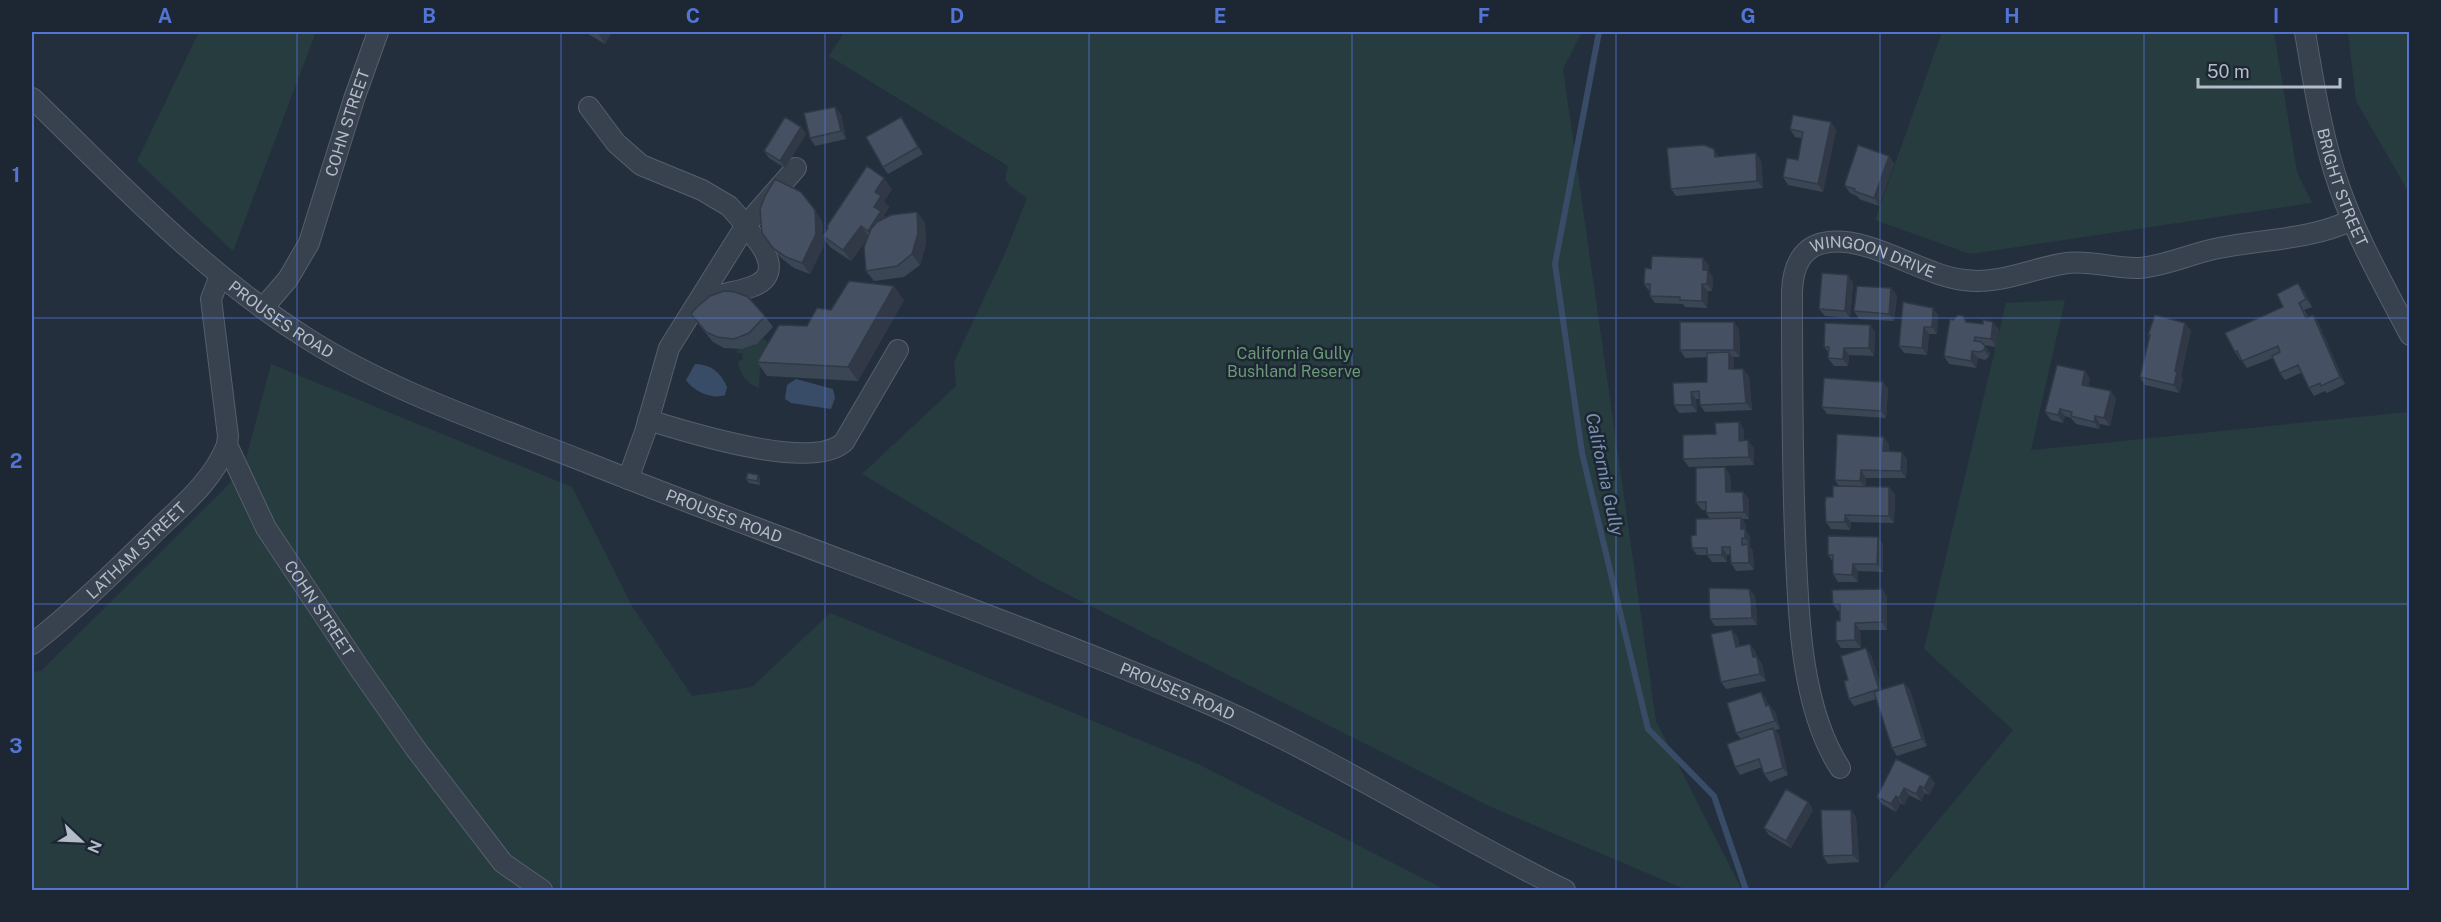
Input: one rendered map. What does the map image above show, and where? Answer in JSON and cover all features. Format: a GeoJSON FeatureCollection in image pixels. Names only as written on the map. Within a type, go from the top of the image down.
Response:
{"type":"FeatureCollection","features":[{"type":"Feature","properties":{"kind":"street","name":"COHN STREET"},"geometry":{"type":"LineString","coordinates":[[263,308],[293,272],[309,243],[361,76],[378,32]]}},
{"type":"Feature","properties":{"kind":"street","name":"BRIGHT STREET"},"geometry":{"type":"LineString","coordinates":[[2305,32],[2316,100],[2330,161],[2352,220],[2409,335]]}},
{"type":"Feature","properties":{"kind":"street","name":"PROUSES ROAD"},"geometry":{"type":"LineString","coordinates":[[32,98],[146,212],[220,276],[310,340],[373,374],[628,479],[1202,701],[1289,743],[1565,891]]}},
{"type":"Feature","properties":{"kind":"street"},"geometry":{"type":"LineString","coordinates":[[590,107],[616,144],[641,165],[702,190],[729,206],[758,241],[767,257],[769,267],[767,275],[753,286],[709,298],[692,311]]}},
{"type":"Feature","properties":{"kind":"street"},"geometry":{"type":"LineString","coordinates":[[628,479],[669,348],[746,226],[796,168]]}},
{"type":"Feature","properties":{"kind":"street","name":"WINGOON DRIVE"},"geometry":{"type":"LineString","coordinates":[[1840,768],[1819,728],[1798,617],[1793,462],[1792,291],[1795,268],[1804,252],[1820,244],[1846,242],[1950,277],[1983,281],[2004,279],[2075,262],[2141,268],[2219,248],[2315,234],[2352,220]]}},
{"type":"Feature","properties":{"kind":"street","name":"COHN STREET"},"geometry":{"type":"LineString","coordinates":[[220,276],[211,299],[227,424],[227,445],[266,528],[415,748],[503,863],[542,891]]}},
{"type":"Feature","properties":{"kind":"street"},"geometry":{"type":"LineString","coordinates":[[648,420],[745,446],[779,451],[831,451],[844,442],[898,350]]}},
{"type":"Feature","properties":{"kind":"street","name":"LATHAM STREET"},"geometry":{"type":"LineString","coordinates":[[32,644],[102,585],[205,483],[227,445]]}},
{"type":"Feature","properties":{"kind":"green space"},"geometry":{"type":"Polygon","coordinates":[[[199,32],[316,32],[233,251],[137,161],[199,32]]]}},
{"type":"Feature","properties":{"kind":"green space","name":"California Gully Bushland Reserve"},"geometry":{"type":"Polygon","coordinates":[[[844,32],[1582,32],[1563,69],[1656,721],[1742,890],[1687,890],[1491,807],[1041,581],[862,474],[956,386],[954,362],[1003,258],[1027,198],[1005,180],[1008,166],[829,56],[844,32]]]}},
{"type":"Feature","properties":{"kind":"green space"},"geometry":{"type":"Polygon","coordinates":[[[1942,32],[2274,32],[2297,172],[2312,203],[1970,254],[1875,220],[1942,32]]]}},
{"type":"Feature","properties":{"kind":"green space"},"geometry":{"type":"Polygon","coordinates":[[[2348,32],[2409,32],[2409,193],[2356,101],[2348,32]]]}},
{"type":"Feature","properties":{"kind":"green space"},"geometry":{"type":"Polygon","coordinates":[[[2065,300],[2031,450],[2409,412],[2409,890],[1881,890],[2013,730],[1924,649],[2006,303],[2065,300]]]}},
{"type":"Feature","properties":{"kind":"green space"},"geometry":{"type":"Polygon","coordinates":[[[764,338],[769,345],[760,369],[759,388],[747,381],[742,374],[738,361],[743,360],[742,353],[737,353],[737,350],[753,346],[764,338]]]}},
{"type":"Feature","properties":{"kind":"green space"},"geometry":{"type":"Polygon","coordinates":[[[271,364],[572,487],[632,606],[692,696],[752,687],[830,613],[1198,764],[1446,890],[32,890],[32,672],[41,671],[243,470],[271,364]]]}},
{"type":"Feature","properties":{"kind":"water"},"geometry":{"type":"Polygon","coordinates":[[[695,364],[711,368],[722,378],[727,387],[725,395],[709,395],[689,384],[686,380],[695,364]]]}},
{"type":"Feature","properties":{"kind":"water"},"geometry":{"type":"Polygon","coordinates":[[[796,379],[833,389],[835,398],[831,409],[791,403],[785,399],[787,385],[796,379]]]}},
{"type":"Feature","properties":{"kind":"building"},"geometry":{"type":"Polygon","coordinates":[[[835,107],[841,131],[810,138],[804,113],[835,107]]]}},
{"type":"Feature","properties":{"kind":"building"},"geometry":{"type":"Polygon","coordinates":[[[1793,115],[1831,122],[1818,184],[1783,177],[1787,158],[1798,160],[1803,132],[1790,129],[1793,115]]]}},
{"type":"Feature","properties":{"kind":"building"},"geometry":{"type":"Polygon","coordinates":[[[785,117],[801,127],[780,161],[764,151],[785,117]]]}},
{"type":"Feature","properties":{"kind":"building"},"geometry":{"type":"Polygon","coordinates":[[[901,117],[918,147],[883,167],[866,137],[901,117]]]}},
{"type":"Feature","properties":{"kind":"building"},"geometry":{"type":"Polygon","coordinates":[[[1704,145],[1714,149],[1715,157],[1756,153],[1757,181],[1671,189],[1667,148],[1704,145]]]}},
{"type":"Feature","properties":{"kind":"building"},"geometry":{"type":"Polygon","coordinates":[[[1858,145],[1889,156],[1874,198],[1845,186],[1858,145]]]}},
{"type":"Feature","properties":{"kind":"building"},"geometry":{"type":"Polygon","coordinates":[[[867,166],[884,178],[875,192],[881,196],[874,207],[881,211],[868,231],[861,226],[843,250],[823,236],[827,226],[867,166]]]}},
{"type":"Feature","properties":{"kind":"building"},"geometry":{"type":"Polygon","coordinates":[[[775,179],[801,192],[815,210],[816,234],[802,263],[786,257],[773,248],[762,233],[760,209],[775,179]]]}},
{"type":"Feature","properties":{"kind":"building"},"geometry":{"type":"Polygon","coordinates":[[[917,212],[918,233],[912,254],[897,266],[866,271],[864,247],[871,229],[877,222],[891,215],[917,212]]]}},
{"type":"Feature","properties":{"kind":"building"},"geometry":{"type":"Polygon","coordinates":[[[1652,256],[1703,258],[1703,270],[1708,270],[1707,284],[1702,284],[1702,301],[1680,300],[1680,297],[1650,296],[1650,284],[1644,284],[1645,268],[1651,269],[1652,256]]]}},
{"type":"Feature","properties":{"kind":"building"},"geometry":{"type":"Polygon","coordinates":[[[1822,273],[1848,275],[1845,311],[1819,309],[1822,273]]]}},
{"type":"Feature","properties":{"kind":"building"},"geometry":{"type":"Polygon","coordinates":[[[849,281],[894,286],[848,367],[757,362],[779,325],[807,326],[817,308],[831,310],[849,281]]]}},
{"type":"Feature","properties":{"kind":"building"},"geometry":{"type":"Polygon","coordinates":[[[2298,283],[2306,299],[2299,303],[2306,318],[2313,315],[2340,377],[2321,386],[2320,383],[2309,388],[2298,365],[2280,373],[2272,356],[2280,352],[2278,346],[2242,361],[2225,333],[2283,307],[2277,294],[2298,283]]]}},
{"type":"Feature","properties":{"kind":"building"},"geometry":{"type":"Polygon","coordinates":[[[1857,286],[1891,288],[1889,314],[1854,311],[1857,286]]]}},
{"type":"Feature","properties":{"kind":"building"},"geometry":{"type":"Polygon","coordinates":[[[724,291],[748,297],[765,316],[749,333],[734,339],[717,337],[706,332],[691,314],[710,296],[724,291]]]}},
{"type":"Feature","properties":{"kind":"building"},"geometry":{"type":"Polygon","coordinates":[[[1903,302],[1933,308],[1932,327],[1924,327],[1922,348],[1899,346],[1903,302]]]}},
{"type":"Feature","properties":{"kind":"building"},"geometry":{"type":"Polygon","coordinates":[[[1958,315],[1963,316],[1966,322],[1983,324],[1983,320],[1993,322],[1991,339],[1975,337],[1974,341],[1981,342],[1985,346],[1980,352],[1972,351],[1971,361],[1944,356],[1950,319],[1953,320],[1958,315]]]}},
{"type":"Feature","properties":{"kind":"building"},"geometry":{"type":"Polygon","coordinates":[[[2155,315],[2185,323],[2174,385],[2140,377],[2150,335],[2148,335],[2155,315]]]}},
{"type":"Feature","properties":{"kind":"building"},"geometry":{"type":"Polygon","coordinates":[[[1680,322],[1734,322],[1734,350],[1680,350],[1680,322]]]}},
{"type":"Feature","properties":{"kind":"building"},"geometry":{"type":"Polygon","coordinates":[[[1825,323],[1870,325],[1869,348],[1844,348],[1843,359],[1828,358],[1829,347],[1824,347],[1825,323]]]}},
{"type":"Feature","properties":{"kind":"building"},"geometry":{"type":"Polygon","coordinates":[[[1729,352],[1729,369],[1743,369],[1746,403],[1700,405],[1699,391],[1691,392],[1692,405],[1674,405],[1673,383],[1707,382],[1707,353],[1729,352]]]}},
{"type":"Feature","properties":{"kind":"building"},"geometry":{"type":"Polygon","coordinates":[[[2057,365],[2085,371],[2082,385],[2111,391],[2104,418],[2095,416],[2094,422],[2071,416],[2072,412],[2060,409],[2058,415],[2045,412],[2057,365]]]}},
{"type":"Feature","properties":{"kind":"building"},"geometry":{"type":"Polygon","coordinates":[[[1824,378],[1883,382],[1881,411],[1822,407],[1824,378]]]}},
{"type":"Feature","properties":{"kind":"building"},"geometry":{"type":"Polygon","coordinates":[[[1739,422],[1739,441],[1748,440],[1749,457],[1683,459],[1683,435],[1716,434],[1715,423],[1739,422]]]}},
{"type":"Feature","properties":{"kind":"building"},"geometry":{"type":"Polygon","coordinates":[[[1837,434],[1884,437],[1883,451],[1902,452],[1901,471],[1861,470],[1860,481],[1835,480],[1837,434]]]}},
{"type":"Feature","properties":{"kind":"building"},"geometry":{"type":"Polygon","coordinates":[[[1725,467],[1726,492],[1743,492],[1744,512],[1706,513],[1706,502],[1696,502],[1696,468],[1725,467]]]}},
{"type":"Feature","properties":{"kind":"building"},"geometry":{"type":"Polygon","coordinates":[[[748,473],[758,475],[757,481],[746,479],[748,473]]]}},
{"type":"Feature","properties":{"kind":"building"},"geometry":{"type":"Polygon","coordinates":[[[1833,486],[1889,487],[1889,516],[1845,515],[1845,522],[1826,522],[1826,497],[1833,497],[1833,486]]]}},
{"type":"Feature","properties":{"kind":"building"},"geometry":{"type":"Polygon","coordinates":[[[1741,518],[1741,529],[1745,529],[1742,545],[1748,544],[1749,563],[1731,563],[1730,547],[1722,547],[1722,555],[1707,555],[1707,548],[1692,548],[1691,536],[1696,535],[1696,519],[1741,518]]]}},
{"type":"Feature","properties":{"kind":"building"},"geometry":{"type":"Polygon","coordinates":[[[1828,536],[1878,537],[1877,564],[1853,564],[1852,575],[1833,574],[1833,555],[1828,555],[1828,536]]]}},
{"type":"Feature","properties":{"kind":"building"},"geometry":{"type":"Polygon","coordinates":[[[1709,588],[1749,589],[1752,618],[1710,619],[1709,588]]]}},
{"type":"Feature","properties":{"kind":"building"},"geometry":{"type":"Polygon","coordinates":[[[1882,589],[1882,622],[1855,623],[1855,640],[1836,641],[1836,621],[1840,621],[1840,604],[1833,604],[1832,590],[1882,589]]]}},
{"type":"Feature","properties":{"kind":"building"},"geometry":{"type":"Polygon","coordinates":[[[1732,630],[1736,647],[1750,644],[1753,657],[1757,657],[1760,674],[1721,682],[1711,634],[1732,630]]]}},
{"type":"Feature","properties":{"kind":"building"},"geometry":{"type":"Polygon","coordinates":[[[1866,648],[1879,689],[1849,699],[1844,681],[1848,680],[1841,656],[1866,648]]]}},
{"type":"Feature","properties":{"kind":"building"},"geometry":{"type":"Polygon","coordinates":[[[1904,683],[1922,739],[1892,748],[1874,692],[1904,683]]]}},
{"type":"Feature","properties":{"kind":"building"},"geometry":{"type":"Polygon","coordinates":[[[1761,692],[1775,721],[1736,733],[1727,703],[1761,692]]]}},
{"type":"Feature","properties":{"kind":"building"},"geometry":{"type":"Polygon","coordinates":[[[1773,728],[1783,768],[1764,774],[1759,759],[1735,767],[1727,744],[1773,728]]]}},
{"type":"Feature","properties":{"kind":"building"},"geometry":{"type":"Polygon","coordinates":[[[1896,759],[1930,776],[1924,788],[1920,786],[1916,794],[1904,788],[1899,798],[1896,796],[1891,804],[1877,797],[1896,759]]]}},
{"type":"Feature","properties":{"kind":"building"},"geometry":{"type":"Polygon","coordinates":[[[1786,789],[1808,802],[1786,841],[1764,828],[1786,789]]]}},
{"type":"Feature","properties":{"kind":"building"},"geometry":{"type":"Polygon","coordinates":[[[1821,810],[1851,810],[1853,855],[1823,856],[1821,810]]]}},
{"type":"Feature","properties":{"kind":"waterway","name":"California Gully"},"geometry":{"type":"LineString","coordinates":[[1599,32],[1555,264],[1582,453],[1648,729],[1714,796],[1746,890]]}}]}
